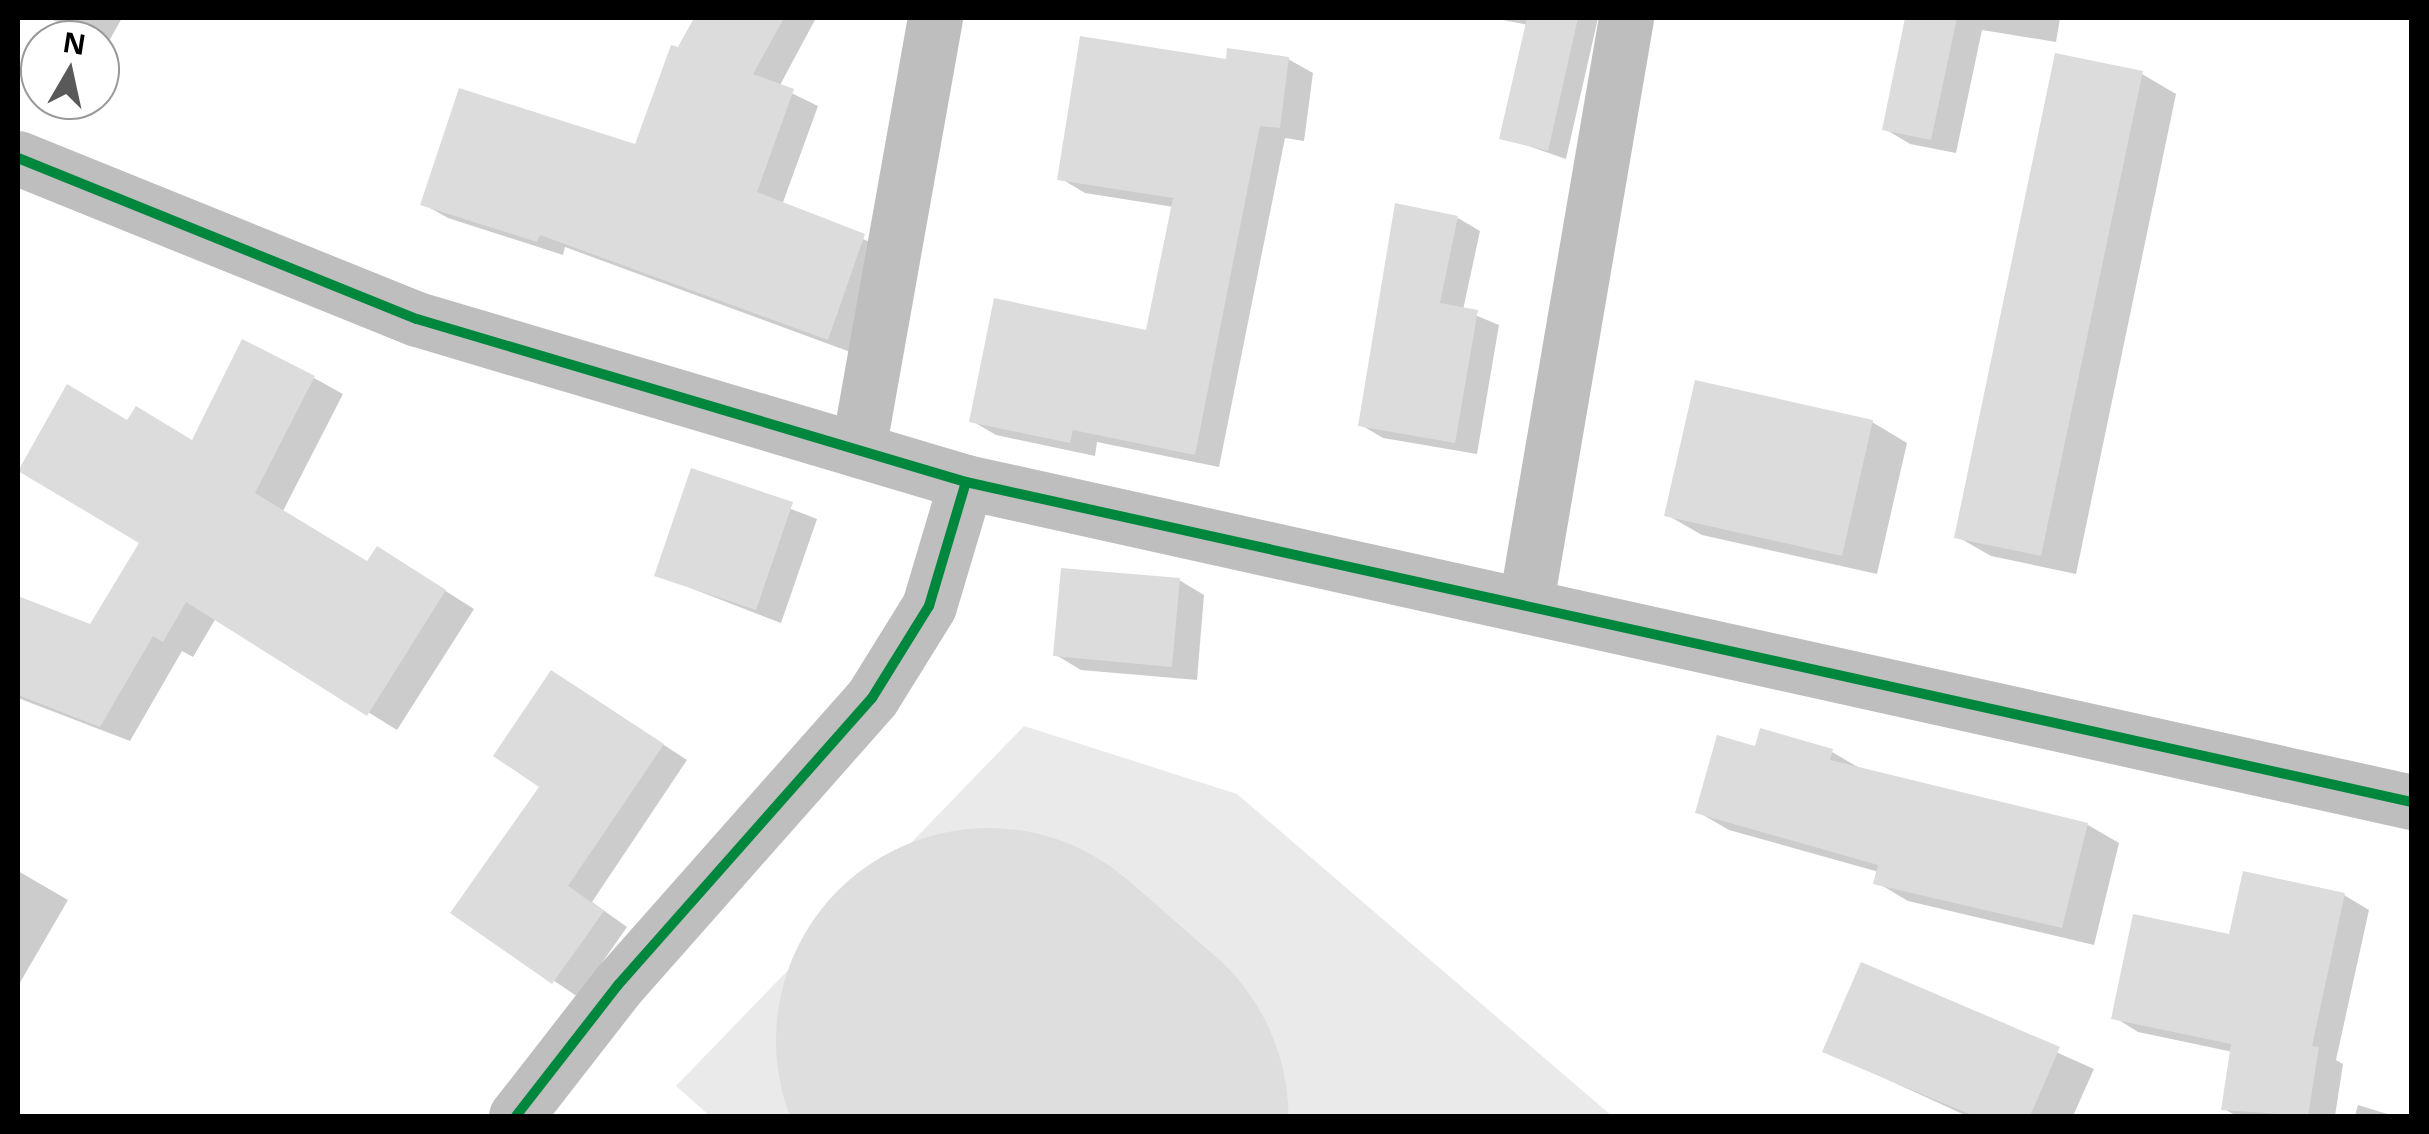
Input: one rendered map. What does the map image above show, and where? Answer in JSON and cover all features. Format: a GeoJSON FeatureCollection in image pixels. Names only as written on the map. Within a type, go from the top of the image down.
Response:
{"type":"FeatureCollection","features":[{"type":"Feature","properties":{"kind":"street"},"geometry":{"type":"LineString","coordinates":[[858,450],[936,18]]}},
{"type":"Feature","properties":{"kind":"street"},"geometry":{"type":"LineString","coordinates":[[1526,602],[1626,18]]}},
{"type":"Feature","properties":{"kind":"street"},"geometry":{"type":"LineString","coordinates":[[18,158],[417,318],[966,482],[1526,602],[2412,802]]}},
{"type":"Feature","properties":{"kind":"street"},"geometry":{"type":"LineString","coordinates":[[516,1116],[618,986],[872,698],[929,606],[966,482]]}},
{"type":"Feature","properties":{"kind":"shaded area"},"geometry":{"type":"Polygon","coordinates":[[[1024,726],[1237,794],[1612,1116],[710,1116],[676,1086],[1024,726]]]}},
{"type":"Feature","properties":{"kind":"building"},"geometry":{"type":"Polygon","coordinates":[[[694,18],[784,18],[753,74],[794,89],[757,192],[865,234],[828,340],[540,235],[537,242],[420,205],[459,88],[635,144],[671,45],[678,47],[694,18]]]}},
{"type":"Feature","properties":{"kind":"building"},"geometry":{"type":"Polygon","coordinates":[[[1527,18],[1578,18],[1548,151],[1499,139],[1527,18]]]}},
{"type":"Feature","properties":{"kind":"building"},"geometry":{"type":"Polygon","coordinates":[[[1905,18],[1957,18],[1931,140],[1882,130],[1905,18]]]}},
{"type":"Feature","properties":{"kind":"building"},"geometry":{"type":"Polygon","coordinates":[[[1080,36],[1226,59],[1227,48],[1289,57],[1280,128],[1260,126],[1195,455],[1073,430],[1070,443],[969,422],[994,298],[1146,330],[1173,198],[1057,180],[1080,36]]]}},
{"type":"Feature","properties":{"kind":"building"},"geometry":{"type":"Polygon","coordinates":[[[2055,53],[2143,71],[2041,556],[1954,538],[2055,53]]]}},
{"type":"Feature","properties":{"kind":"building"},"geometry":{"type":"Polygon","coordinates":[[[1395,203],[1458,216],[1440,303],[1478,310],[1455,443],[1358,426],[1395,203]]]}},
{"type":"Feature","properties":{"kind":"building"},"geometry":{"type":"Polygon","coordinates":[[[242,339],[315,376],[255,493],[367,561],[377,546],[446,590],[367,716],[186,602],[163,642],[153,636],[100,727],[18,695],[18,596],[90,624],[139,543],[18,471],[67,384],[127,420],[136,406],[192,440],[242,339]]]}},
{"type":"Feature","properties":{"kind":"building"},"geometry":{"type":"Polygon","coordinates":[[[1695,380],[1873,420],[1842,556],[1664,516],[1695,380]]]}},
{"type":"Feature","properties":{"kind":"building"},"geometry":{"type":"Polygon","coordinates":[[[691,468],[793,502],[756,610],[654,576],[691,468]]]}},
{"type":"Feature","properties":{"kind":"building"},"geometry":{"type":"Polygon","coordinates":[[[1061,568],[1180,578],[1172,667],[1053,656],[1061,568]]]}},
{"type":"Feature","properties":{"kind":"building"},"geometry":{"type":"Polygon","coordinates":[[[551,670],[664,744],[568,886],[604,911],[552,984],[450,913],[539,787],[493,756],[551,670]]]}},
{"type":"Feature","properties":{"kind":"building"},"geometry":{"type":"Polygon","coordinates":[[[1760,728],[1833,749],[1830,760],[2088,823],[2062,928],[1873,884],[1878,865],[1695,813],[1717,735],[1755,746],[1760,728]]]}},
{"type":"Feature","properties":{"kind":"building"},"geometry":{"type":"Polygon","coordinates":[[[2243,871],[2345,893],[2312,1046],[2319,1047],[2308,1116],[2221,1110],[2231,1044],[2111,1019],[2133,914],[2229,934],[2243,871]]]}},
{"type":"Feature","properties":{"kind":"building"},"geometry":{"type":"Polygon","coordinates":[[[1861,962],[2060,1047],[2030,1116],[1974,1116],[1822,1052],[1861,962]]]}},
{"type":"Feature","properties":{"kind":"runway"},"geometry":{"type":"LineString","coordinates":[[988,1040],[1075,1116]]}},
{"type":"Feature","properties":{"kind":"cycle path"},"geometry":{"type":"LineString","coordinates":[[18,158],[417,319],[966,482],[2412,802]]}},
{"type":"Feature","properties":{"kind":"cycle path"},"geometry":{"type":"LineString","coordinates":[[516,1116],[618,985],[872,698],[929,606],[966,482]]}}]}
